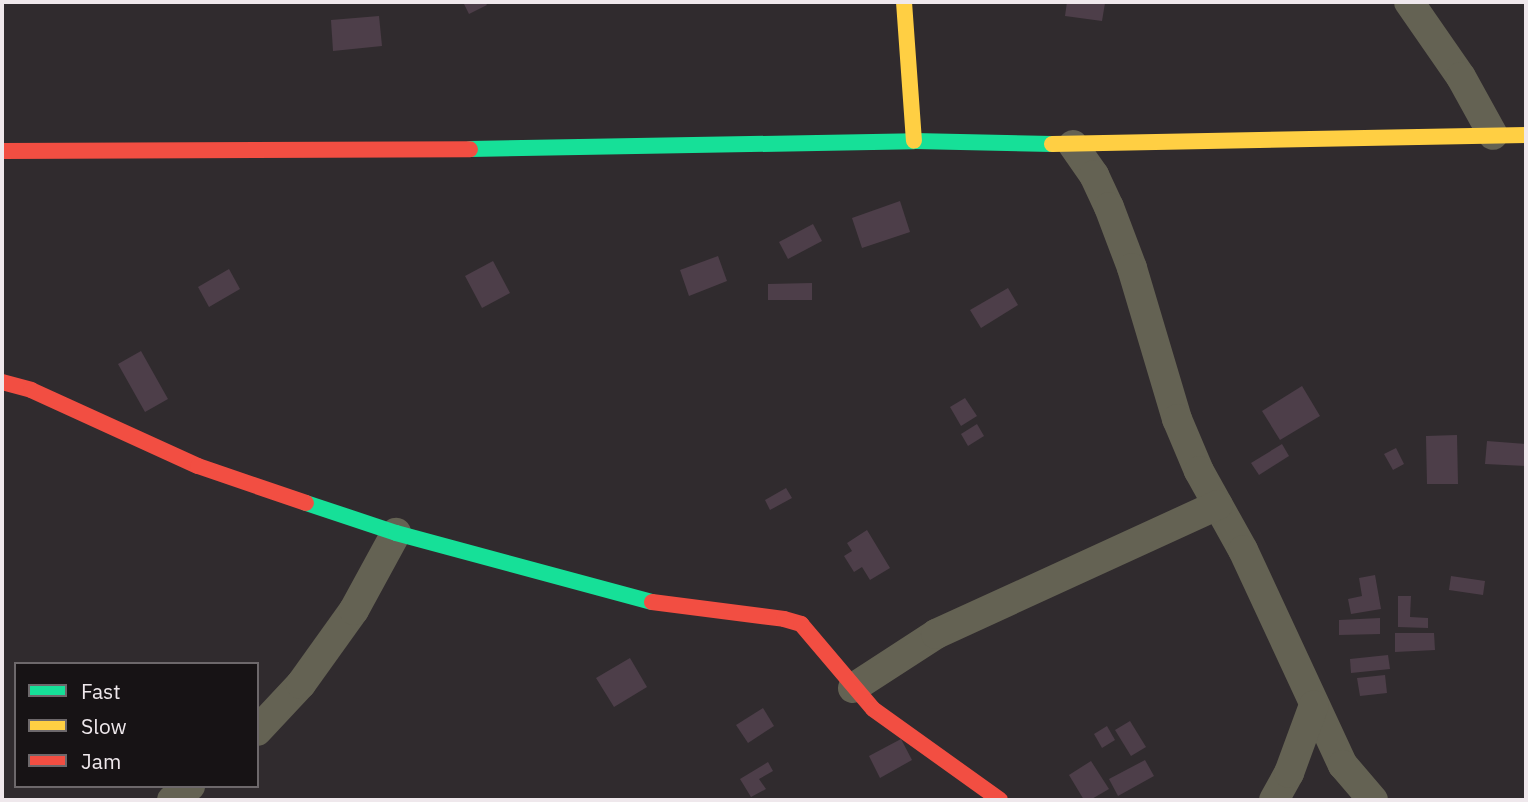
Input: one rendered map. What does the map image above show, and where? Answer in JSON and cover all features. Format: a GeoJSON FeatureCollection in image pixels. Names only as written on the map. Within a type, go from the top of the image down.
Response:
{"type":"FeatureCollection","features":[{"type":"Feature","properties":{"kind":"main road"},"geometry":{"type":"LineString","coordinates":[[904,2],[914,141]]}},
{"type":"Feature","properties":{"kind":"main road"},"geometry":{"type":"LineString","coordinates":[[2,151],[322,152],[914,141],[1073,145],[1526,135]]}},
{"type":"Feature","properties":{"kind":"main road"},"geometry":{"type":"LineString","coordinates":[[2,382],[31,390],[198,466],[396,533],[630,598],[690,609],[784,619],[801,624],[853,688],[889,722],[953,764],[1000,800]]}},
{"type":"Feature","properties":{"kind":"street"},"geometry":{"type":"LineString","coordinates":[[1409,2],[1461,77],[1493,135]]}},
{"type":"Feature","properties":{"kind":"street"},"geometry":{"type":"LineString","coordinates":[[1073,145],[1094,175],[1109,207],[1132,268],[1177,419],[1199,471],[1243,550],[1343,765],[1373,800]]}},
{"type":"Feature","properties":{"kind":"street"},"geometry":{"type":"LineString","coordinates":[[853,688],[936,634],[1218,505]]}},
{"type":"Feature","properties":{"kind":"street"},"geometry":{"type":"LineString","coordinates":[[259,729],[301,684],[354,610],[396,533]]}},
{"type":"Feature","properties":{"kind":"street"},"geometry":{"type":"LineString","coordinates":[[1274,800],[1289,773],[1314,705]]}},
{"type":"Feature","properties":{"kind":"street"},"geometry":{"type":"LineString","coordinates":[[172,800],[187,788]]}},
{"type":"Feature","properties":{"kind":"building"},"geometry":{"type":"Polygon","coordinates":[[[463,2],[485,2],[487,5],[469,14],[463,2]]]}},
{"type":"Feature","properties":{"kind":"building"},"geometry":{"type":"Polygon","coordinates":[[[1067,2],[1105,3],[1102,21],[1065,16],[1067,2]]]}},
{"type":"Feature","properties":{"kind":"building"},"geometry":{"type":"Polygon","coordinates":[[[379,16],[382,46],[333,51],[331,20],[379,16]]]}},
{"type":"Feature","properties":{"kind":"building"},"geometry":{"type":"Polygon","coordinates":[[[900,201],[910,232],[862,248],[852,218],[900,201]]]}},
{"type":"Feature","properties":{"kind":"building"},"geometry":{"type":"Polygon","coordinates":[[[813,224],[822,241],[788,259],[779,242],[813,224]]]}},
{"type":"Feature","properties":{"kind":"building"},"geometry":{"type":"Polygon","coordinates":[[[718,256],[727,281],[689,296],[680,270],[718,256]]]}},
{"type":"Feature","properties":{"kind":"building"},"geometry":{"type":"Polygon","coordinates":[[[493,261],[510,293],[482,308],[465,276],[493,261]]]}},
{"type":"Feature","properties":{"kind":"building"},"geometry":{"type":"Polygon","coordinates":[[[229,269],[240,289],[209,307],[198,287],[229,269]]]}},
{"type":"Feature","properties":{"kind":"building"},"geometry":{"type":"Polygon","coordinates":[[[812,283],[812,300],[768,300],[768,284],[812,283]]]}},
{"type":"Feature","properties":{"kind":"building"},"geometry":{"type":"Polygon","coordinates":[[[1008,288],[1018,305],[981,328],[970,310],[1008,288]]]}},
{"type":"Feature","properties":{"kind":"building"},"geometry":{"type":"Polygon","coordinates":[[[141,351],[168,399],[145,412],[118,364],[141,351]]]}},
{"type":"Feature","properties":{"kind":"building"},"geometry":{"type":"Polygon","coordinates":[[[1302,386],[1320,416],[1280,440],[1262,411],[1302,386]]]}},
{"type":"Feature","properties":{"kind":"building"},"geometry":{"type":"Polygon","coordinates":[[[965,398],[977,416],[961,426],[950,407],[965,398]]]}},
{"type":"Feature","properties":{"kind":"building"},"geometry":{"type":"Polygon","coordinates":[[[977,424],[984,436],[968,446],[961,434],[977,424]]]}},
{"type":"Feature","properties":{"kind":"building"},"geometry":{"type":"Polygon","coordinates":[[[1457,435],[1458,484],[1427,484],[1426,436],[1457,435]]]}},
{"type":"Feature","properties":{"kind":"building"},"geometry":{"type":"Polygon","coordinates":[[[1487,441],[1526,444],[1526,466],[1485,464],[1487,441]]]}},
{"type":"Feature","properties":{"kind":"building"},"geometry":{"type":"Polygon","coordinates":[[[1282,444],[1289,456],[1259,475],[1251,463],[1282,444]]]}},
{"type":"Feature","properties":{"kind":"building"},"geometry":{"type":"Polygon","coordinates":[[[1396,448],[1404,464],[1393,470],[1384,454],[1396,448]]]}},
{"type":"Feature","properties":{"kind":"building"},"geometry":{"type":"Polygon","coordinates":[[[786,488],[792,498],[770,510],[765,500],[786,488]]]}},
{"type":"Feature","properties":{"kind":"building"},"geometry":{"type":"Polygon","coordinates":[[[867,530],[890,568],[870,580],[862,567],[854,572],[844,556],[852,551],[847,543],[867,530]]]}},
{"type":"Feature","properties":{"kind":"building"},"geometry":{"type":"Polygon","coordinates":[[[1375,575],[1381,609],[1351,614],[1348,599],[1362,596],[1359,578],[1375,575]]]}},
{"type":"Feature","properties":{"kind":"building"},"geometry":{"type":"Polygon","coordinates":[[[1451,576],[1485,581],[1483,595],[1449,590],[1451,576]]]}},
{"type":"Feature","properties":{"kind":"building"},"geometry":{"type":"Polygon","coordinates":[[[1398,596],[1411,596],[1410,617],[1428,618],[1428,628],[1398,627],[1398,596]]]}},
{"type":"Feature","properties":{"kind":"building"},"geometry":{"type":"Polygon","coordinates":[[[1380,618],[1380,634],[1339,635],[1339,620],[1380,618]]]}},
{"type":"Feature","properties":{"kind":"building"},"geometry":{"type":"Polygon","coordinates":[[[1395,633],[1434,633],[1435,650],[1395,652],[1395,633]]]}},
{"type":"Feature","properties":{"kind":"building"},"geometry":{"type":"Polygon","coordinates":[[[1388,655],[1390,669],[1351,673],[1350,659],[1388,655]]]}},
{"type":"Feature","properties":{"kind":"building"},"geometry":{"type":"Polygon","coordinates":[[[630,658],[647,687],[614,707],[596,678],[630,658]]]}},
{"type":"Feature","properties":{"kind":"building"},"geometry":{"type":"Polygon","coordinates":[[[1385,675],[1387,693],[1360,696],[1357,678],[1385,675]]]}},
{"type":"Feature","properties":{"kind":"building"},"geometry":{"type":"Polygon","coordinates":[[[763,708],[774,726],[748,743],[736,725],[763,708]]]}},
{"type":"Feature","properties":{"kind":"building"},"geometry":{"type":"Polygon","coordinates":[[[1130,721],[1146,747],[1131,756],[1115,730],[1130,721]]]}},
{"type":"Feature","properties":{"kind":"building"},"geometry":{"type":"Polygon","coordinates":[[[1107,726],[1115,740],[1102,748],[1094,734],[1107,726]]]}},
{"type":"Feature","properties":{"kind":"building"},"geometry":{"type":"Polygon","coordinates":[[[901,739],[912,760],[880,778],[869,756],[901,739]]]}},
{"type":"Feature","properties":{"kind":"building"},"geometry":{"type":"Polygon","coordinates":[[[1145,760],[1154,776],[1118,796],[1109,779],[1145,760]]]}},
{"type":"Feature","properties":{"kind":"building"},"geometry":{"type":"Polygon","coordinates":[[[1091,761],[1109,789],[1090,800],[1084,800],[1069,775],[1091,761]]]}},
{"type":"Feature","properties":{"kind":"building"},"geometry":{"type":"Polygon","coordinates":[[[768,762],[773,771],[759,779],[766,789],[751,797],[740,779],[768,762]]]}},
{"type":"Feature","properties":{"kind":"traffic: fast"},"geometry":{"type":"LineString","coordinates":[[470,149],[914,141],[1052,144]]}},
{"type":"Feature","properties":{"kind":"traffic: fast"},"geometry":{"type":"LineString","coordinates":[[306,503],[396,533],[652,602]]}},
{"type":"Feature","properties":{"kind":"traffic: slow"},"geometry":{"type":"LineString","coordinates":[[904,2],[914,141]]}},
{"type":"Feature","properties":{"kind":"traffic: slow"},"geometry":{"type":"LineString","coordinates":[[1052,144],[1526,135]]}},
{"type":"Feature","properties":{"kind":"traffic: jam"},"geometry":{"type":"LineString","coordinates":[[2,151],[470,149]]}},
{"type":"Feature","properties":{"kind":"traffic: jam"},"geometry":{"type":"LineString","coordinates":[[2,382],[31,390],[198,466],[306,503]]}},
{"type":"Feature","properties":{"kind":"traffic: jam"},"geometry":{"type":"LineString","coordinates":[[652,602],[784,619],[801,624],[873,709],[1000,800]]}}]}
